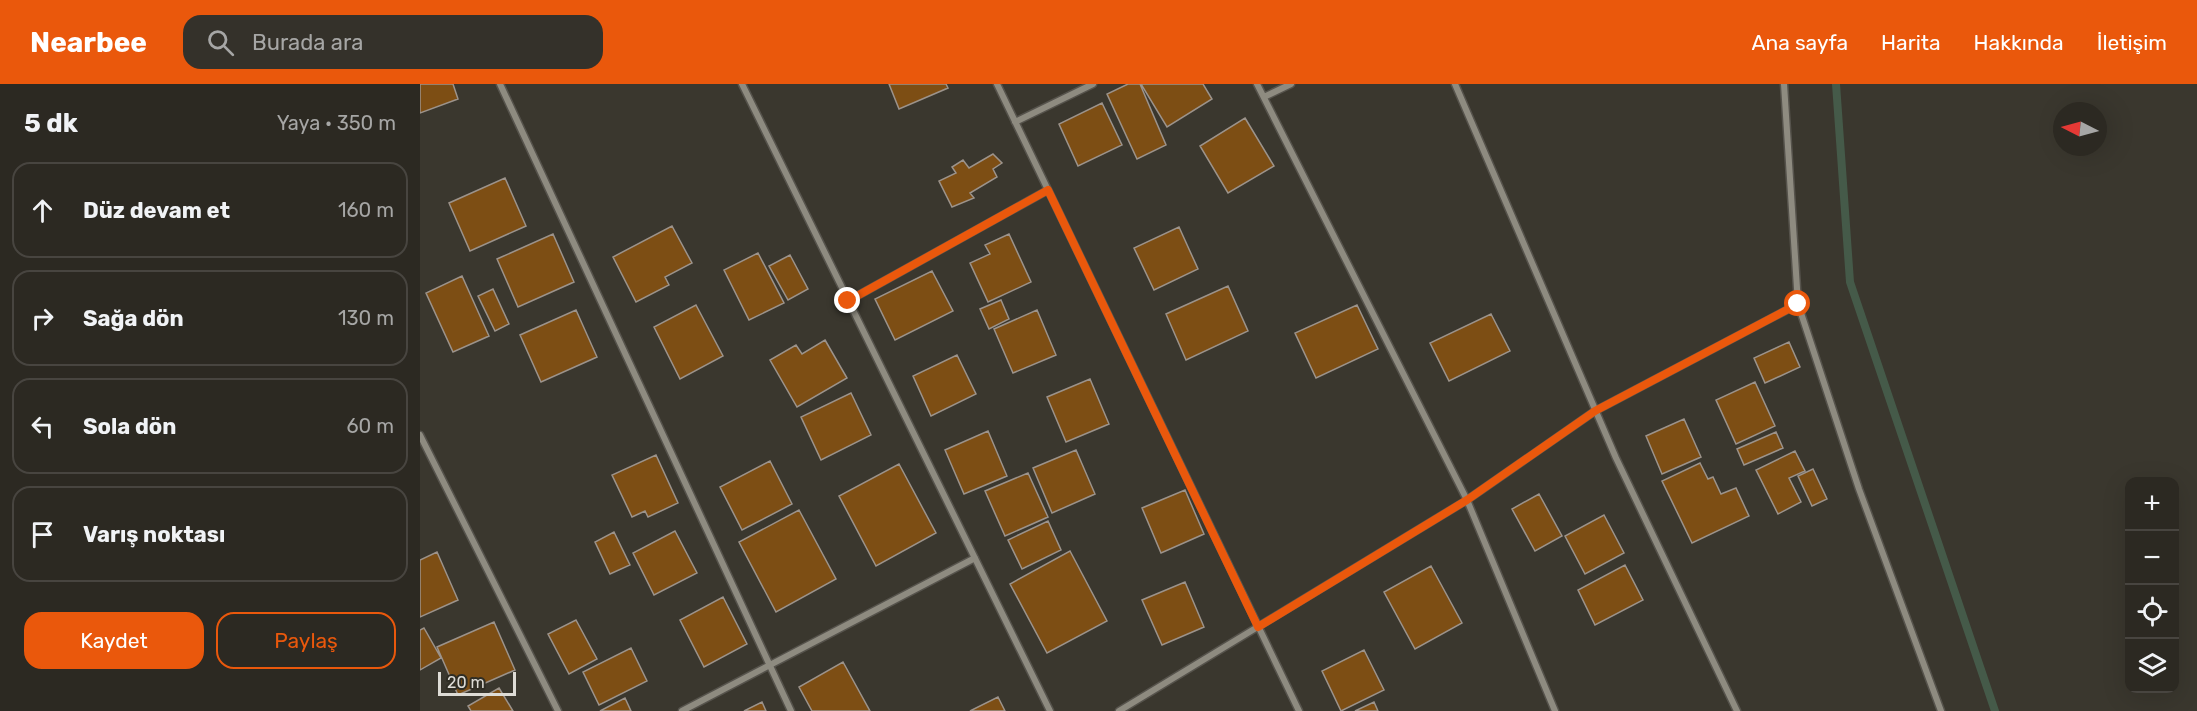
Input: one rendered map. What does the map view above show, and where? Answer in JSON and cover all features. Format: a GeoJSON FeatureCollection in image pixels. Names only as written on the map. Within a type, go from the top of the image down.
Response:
{"type":"FeatureCollection","features":[{"type":"Feature","properties":{"kind":"street"},"geometry":{"type":"LineString","coordinates":[[500,84],[791,711]]}},
{"type":"Feature","properties":{"kind":"street"},"geometry":{"type":"LineString","coordinates":[[742,84],[1050,711]]}},
{"type":"Feature","properties":{"kind":"street"},"geometry":{"type":"LineString","coordinates":[[997,84],[1299,711]]}},
{"type":"Feature","properties":{"kind":"street"},"geometry":{"type":"LineString","coordinates":[[1015,122],[1093,84]]}},
{"type":"Feature","properties":{"kind":"street"},"geometry":{"type":"LineString","coordinates":[[1257,84],[1467,500],[1555,711]]}},
{"type":"Feature","properties":{"kind":"street"},"geometry":{"type":"LineString","coordinates":[[1264,97],[1291,84]]}},
{"type":"Feature","properties":{"kind":"street"},"geometry":{"type":"LineString","coordinates":[[1455,84],[1616,458],[1737,711]]}},
{"type":"Feature","properties":{"kind":"street"},"geometry":{"type":"LineString","coordinates":[[1784,84],[1798,304],[1859,489],[1941,711]]}},
{"type":"Feature","properties":{"kind":"street"},"geometry":{"type":"LineString","coordinates":[[848,301],[1048,190]]}},
{"type":"Feature","properties":{"kind":"street"},"geometry":{"type":"LineString","coordinates":[[1119,711],[1467,500],[1595,411],[1798,304]]}},
{"type":"Feature","properties":{"kind":"street"},"geometry":{"type":"LineString","coordinates":[[420,435],[558,711]]}},
{"type":"Feature","properties":{"kind":"street"},"geometry":{"type":"LineString","coordinates":[[682,711],[975,558]]}},
{"type":"Feature","properties":{"kind":"building"},"geometry":{"type":"Polygon","coordinates":[[[420,84],[453,84],[458,99],[420,113],[420,84]]]}},
{"type":"Feature","properties":{"kind":"building"},"geometry":{"type":"Polygon","coordinates":[[[889,84],[946,84],[948,88],[899,109],[889,84]]]}},
{"type":"Feature","properties":{"kind":"building"},"geometry":{"type":"Polygon","coordinates":[[[1128,84],[1140,84],[1166,145],[1137,159],[1107,94],[1128,84]]]}},
{"type":"Feature","properties":{"kind":"building"},"geometry":{"type":"Polygon","coordinates":[[[1141,84],[1203,84],[1212,99],[1167,127],[1141,84]]]}},
{"type":"Feature","properties":{"kind":"building"},"geometry":{"type":"Polygon","coordinates":[[[1102,103],[1122,145],[1078,166],[1059,124],[1102,103]]]}},
{"type":"Feature","properties":{"kind":"building"},"geometry":{"type":"Polygon","coordinates":[[[1245,118],[1274,166],[1228,193],[1200,146],[1245,118]]]}},
{"type":"Feature","properties":{"kind":"building"},"geometry":{"type":"Polygon","coordinates":[[[993,154],[1002,163],[993,169],[997,177],[970,193],[974,198],[952,207],[939,181],[956,173],[952,167],[963,160],[969,168],[993,154]]]}},
{"type":"Feature","properties":{"kind":"building"},"geometry":{"type":"Polygon","coordinates":[[[505,178],[526,226],[470,251],[449,203],[505,178]]]}},
{"type":"Feature","properties":{"kind":"building"},"geometry":{"type":"Polygon","coordinates":[[[672,226],[692,263],[665,277],[669,285],[636,302],[613,257],[672,226]]]}},
{"type":"Feature","properties":{"kind":"building"},"geometry":{"type":"Polygon","coordinates":[[[1179,227],[1198,269],[1154,290],[1134,248],[1179,227]]]}},
{"type":"Feature","properties":{"kind":"building"},"geometry":{"type":"Polygon","coordinates":[[[553,234],[574,282],[518,307],[497,259],[553,234]]]}},
{"type":"Feature","properties":{"kind":"building"},"geometry":{"type":"Polygon","coordinates":[[[1009,234],[1031,282],[988,302],[970,263],[990,254],[985,245],[1009,234]]]}},
{"type":"Feature","properties":{"kind":"building"},"geometry":{"type":"Polygon","coordinates":[[[758,253],[784,303],[749,320],[724,270],[758,253]]]}},
{"type":"Feature","properties":{"kind":"building"},"geometry":{"type":"Polygon","coordinates":[[[790,255],[808,289],[788,300],[769,266],[790,255]]]}},
{"type":"Feature","properties":{"kind":"building"},"geometry":{"type":"Polygon","coordinates":[[[932,271],[953,311],[895,340],[875,299],[932,271]]]}},
{"type":"Feature","properties":{"kind":"building"},"geometry":{"type":"Polygon","coordinates":[[[462,276],[489,336],[453,352],[426,293],[462,276]]]}},
{"type":"Feature","properties":{"kind":"building"},"geometry":{"type":"Polygon","coordinates":[[[1228,286],[1248,331],[1186,360],[1166,314],[1228,286]]]}},
{"type":"Feature","properties":{"kind":"building"},"geometry":{"type":"Polygon","coordinates":[[[493,289],[509,324],[495,331],[478,296],[493,289]]]}},
{"type":"Feature","properties":{"kind":"building"},"geometry":{"type":"Polygon","coordinates":[[[1001,300],[1009,319],[989,329],[980,309],[1001,300]]]}},
{"type":"Feature","properties":{"kind":"building"},"geometry":{"type":"Polygon","coordinates":[[[696,305],[723,356],[680,379],[654,327],[696,305]]]}},
{"type":"Feature","properties":{"kind":"building"},"geometry":{"type":"Polygon","coordinates":[[[1357,305],[1378,349],[1316,378],[1295,333],[1357,305]]]}},
{"type":"Feature","properties":{"kind":"building"},"geometry":{"type":"Polygon","coordinates":[[[576,310],[597,357],[541,382],[520,335],[576,310]]]}},
{"type":"Feature","properties":{"kind":"building"},"geometry":{"type":"Polygon","coordinates":[[[1037,310],[1056,355],[1013,373],[994,329],[1037,310]]]}},
{"type":"Feature","properties":{"kind":"building"},"geometry":{"type":"Polygon","coordinates":[[[1491,314],[1510,351],[1449,381],[1430,343],[1491,314]]]}},
{"type":"Feature","properties":{"kind":"building"},"geometry":{"type":"Polygon","coordinates":[[[825,340],[847,378],[797,407],[770,360],[796,345],[802,354],[825,340]]]}},
{"type":"Feature","properties":{"kind":"building"},"geometry":{"type":"Polygon","coordinates":[[[1789,342],[1800,367],[1765,383],[1754,358],[1789,342]]]}},
{"type":"Feature","properties":{"kind":"building"},"geometry":{"type":"Polygon","coordinates":[[[957,355],[976,394],[931,416],[913,376],[957,355]]]}},
{"type":"Feature","properties":{"kind":"building"},"geometry":{"type":"Polygon","coordinates":[[[1090,379],[1109,424],[1066,442],[1047,397],[1090,379]]]}},
{"type":"Feature","properties":{"kind":"building"},"geometry":{"type":"Polygon","coordinates":[[[1755,382],[1775,426],[1736,444],[1716,400],[1755,382]]]}},
{"type":"Feature","properties":{"kind":"building"},"geometry":{"type":"Polygon","coordinates":[[[851,393],[871,435],[821,460],[801,417],[851,393]]]}},
{"type":"Feature","properties":{"kind":"building"},"geometry":{"type":"Polygon","coordinates":[[[1684,419],[1701,457],[1662,474],[1646,436],[1684,419]]]}},
{"type":"Feature","properties":{"kind":"building"},"geometry":{"type":"Polygon","coordinates":[[[988,431],[1007,476],[964,494],[945,450],[988,431]]]}},
{"type":"Feature","properties":{"kind":"building"},"geometry":{"type":"Polygon","coordinates":[[[1776,432],[1783,448],[1744,465],[1737,449],[1776,432]]]}},
{"type":"Feature","properties":{"kind":"building"},"geometry":{"type":"Polygon","coordinates":[[[1076,450],[1095,494],[1052,513],[1033,468],[1076,450]]]}},
{"type":"Feature","properties":{"kind":"building"},"geometry":{"type":"Polygon","coordinates":[[[1795,451],[1805,471],[1789,478],[1801,502],[1778,514],[1756,470],[1795,451]]]}},
{"type":"Feature","properties":{"kind":"building"},"geometry":{"type":"Polygon","coordinates":[[[656,455],[678,503],[648,517],[645,511],[632,517],[612,475],[656,455]]]}},
{"type":"Feature","properties":{"kind":"building"},"geometry":{"type":"Polygon","coordinates":[[[770,461],[792,504],[742,530],[720,487],[770,461]]]}},
{"type":"Feature","properties":{"kind":"building"},"geometry":{"type":"Polygon","coordinates":[[[1700,463],[1708,479],[1713,477],[1721,494],[1736,488],[1749,516],[1692,543],[1662,481],[1700,463]]]}},
{"type":"Feature","properties":{"kind":"building"},"geometry":{"type":"Polygon","coordinates":[[[899,464],[936,533],[876,566],[839,496],[899,464]]]}},
{"type":"Feature","properties":{"kind":"building"},"geometry":{"type":"Polygon","coordinates":[[[1813,469],[1827,499],[1812,506],[1798,476],[1813,469]]]}},
{"type":"Feature","properties":{"kind":"building"},"geometry":{"type":"Polygon","coordinates":[[[1028,473],[1048,517],[1005,536],[985,491],[1028,473]]]}},
{"type":"Feature","properties":{"kind":"building"},"geometry":{"type":"Polygon","coordinates":[[[1185,490],[1204,534],[1161,553],[1142,508],[1185,490]]]}},
{"type":"Feature","properties":{"kind":"building"},"geometry":{"type":"Polygon","coordinates":[[[1539,494],[1562,536],[1535,551],[1512,509],[1539,494]]]}},
{"type":"Feature","properties":{"kind":"building"},"geometry":{"type":"Polygon","coordinates":[[[799,510],[836,579],[776,612],[739,542],[799,510]]]}},
{"type":"Feature","properties":{"kind":"building"},"geometry":{"type":"Polygon","coordinates":[[[1604,515],[1624,553],[1585,574],[1565,536],[1604,515]]]}},
{"type":"Feature","properties":{"kind":"building"},"geometry":{"type":"Polygon","coordinates":[[[1048,521],[1061,550],[1022,569],[1008,540],[1048,521]]]}},
{"type":"Feature","properties":{"kind":"building"},"geometry":{"type":"Polygon","coordinates":[[[675,531],[697,573],[654,595],[633,553],[675,531]]]}},
{"type":"Feature","properties":{"kind":"building"},"geometry":{"type":"Polygon","coordinates":[[[614,532],[630,565],[610,574],[595,542],[614,532]]]}},
{"type":"Feature","properties":{"kind":"building"},"geometry":{"type":"Polygon","coordinates":[[[1070,551],[1107,621],[1047,653],[1010,584],[1070,551]]]}},
{"type":"Feature","properties":{"kind":"building"},"geometry":{"type":"Polygon","coordinates":[[[437,552],[458,600],[420,617],[420,560],[437,552]]]}},
{"type":"Feature","properties":{"kind":"building"},"geometry":{"type":"Polygon","coordinates":[[[1625,565],[1643,600],[1595,625],[1578,590],[1625,565]]]}},
{"type":"Feature","properties":{"kind":"building"},"geometry":{"type":"Polygon","coordinates":[[[1431,566],[1462,623],[1415,649],[1384,592],[1431,566]]]}},
{"type":"Feature","properties":{"kind":"building"},"geometry":{"type":"Polygon","coordinates":[[[1185,582],[1204,627],[1162,645],[1142,600],[1185,582]]]}},
{"type":"Feature","properties":{"kind":"building"},"geometry":{"type":"Polygon","coordinates":[[[723,597],[747,644],[704,667],[680,620],[723,597]]]}},
{"type":"Feature","properties":{"kind":"building"},"geometry":{"type":"Polygon","coordinates":[[[576,620],[597,659],[569,674],[548,634],[576,620]]]}},
{"type":"Feature","properties":{"kind":"building"},"geometry":{"type":"Polygon","coordinates":[[[494,622],[515,670],[458,695],[437,647],[494,622]]]}},
{"type":"Feature","properties":{"kind":"building"},"geometry":{"type":"Polygon","coordinates":[[[424,628],[441,658],[420,670],[420,630],[424,628]]]}},
{"type":"Feature","properties":{"kind":"building"},"geometry":{"type":"Polygon","coordinates":[[[631,648],[647,681],[599,705],[583,672],[631,648]]]}},
{"type":"Feature","properties":{"kind":"building"},"geometry":{"type":"Polygon","coordinates":[[[1364,650],[1384,690],[1341,711],[1322,671],[1364,650]]]}},
{"type":"Feature","properties":{"kind":"building"},"geometry":{"type":"Polygon","coordinates":[[[843,662],[870,711],[812,711],[799,687],[843,662]]]}},
{"type":"Feature","properties":{"kind":"building"},"geometry":{"type":"Polygon","coordinates":[[[499,688],[513,711],[471,711],[468,706],[499,688]]]}},
{"type":"Feature","properties":{"kind":"building"},"geometry":{"type":"Polygon","coordinates":[[[998,697],[1005,711],[970,711],[998,697]]]}},
{"type":"Feature","properties":{"kind":"building"},"geometry":{"type":"Polygon","coordinates":[[[625,698],[631,711],[600,711],[625,698]]]}},
{"type":"Feature","properties":{"kind":"building"},"geometry":{"type":"Polygon","coordinates":[[[762,702],[766,711],[744,711],[762,702]]]}},
{"type":"Feature","properties":{"kind":"building"},"geometry":{"type":"Polygon","coordinates":[[[1374,702],[1378,711],[1355,711],[1374,702]]]}},
{"type":"Feature","properties":{"kind":"waterway"},"geometry":{"type":"LineString","coordinates":[[1836,84],[1850,282],[1995,711]]}},
{"type":"Feature","properties":{"kind":"route"},"geometry":{"type":"LineString","coordinates":[[848,301],[1048,190],[1258,627],[1467,500],[1595,411],[1798,304]]}}]}
